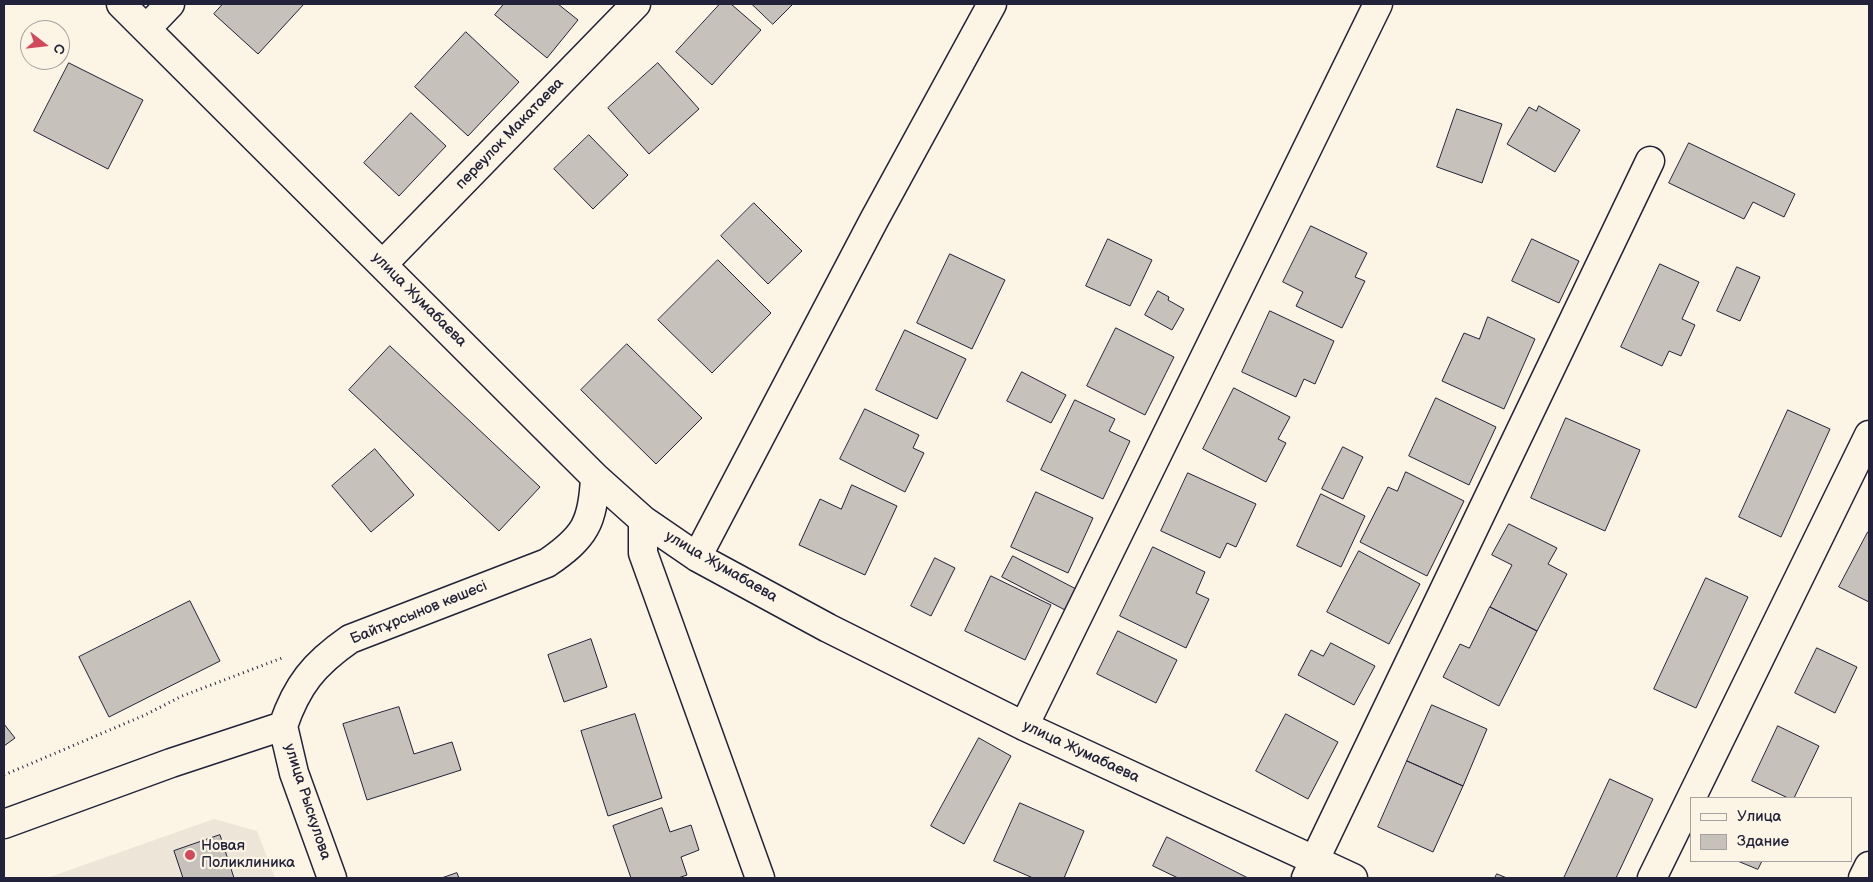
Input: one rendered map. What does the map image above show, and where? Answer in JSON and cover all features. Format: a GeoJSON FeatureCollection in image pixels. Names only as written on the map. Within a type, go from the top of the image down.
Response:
{"type":"FeatureCollection","features":[{"type":"Feature","properties":{"kind":"street","name":"улица Жумабаева"},"geometry":{"type":"LineString","coordinates":[[122,4],[595,477],[643,520],[697,557],[828,628],[1311,869],[1353,878]]}},
{"type":"Feature","properties":{"kind":"street"},"geometry":{"type":"LineString","coordinates":[[147,28],[170,4]]}},
{"type":"Feature","properties":{"kind":"street","name":"переулок Макатаева"},"geometry":{"type":"LineString","coordinates":[[383,264],[636,4]]}},
{"type":"Feature","properties":{"kind":"street"},"geometry":{"type":"LineString","coordinates":[[697,557],[874,220],[992,4]]}},
{"type":"Feature","properties":{"kind":"street"},"geometry":{"type":"LineString","coordinates":[[1024,726],[1378,4]]}},
{"type":"Feature","properties":{"kind":"street"},"geometry":{"type":"LineString","coordinates":[[1311,869],[1650,161]]}},
{"type":"Feature","properties":{"kind":"street"},"geometry":{"type":"LineString","coordinates":[[1692,797],[1869,435]]}},
{"type":"Feature","properties":{"kind":"street","name":"Байтұрсынов көшесі"},"geometry":{"type":"LineString","coordinates":[[283,726],[292,701],[303,682],[329,654],[350,639],[547,563],[566,550],[586,526],[594,501],[595,477]]}},
{"type":"Feature","properties":{"kind":"street"},"geometry":{"type":"LineString","coordinates":[[643,520],[643,553],[760,878]]}},
{"type":"Feature","properties":{"kind":"street"},"geometry":{"type":"LineString","coordinates":[[4,824],[171,763],[283,726]]}},
{"type":"Feature","properties":{"kind":"street","name":"улица Рыскулова"},"geometry":{"type":"LineString","coordinates":[[283,726],[294,773],[332,878]]}},
{"type":"Feature","properties":{"kind":"street"},"geometry":{"type":"LineString","coordinates":[[1652,878],[1690,800]]}},
{"type":"Feature","properties":{"kind":"street"},"geometry":{"type":"LineString","coordinates":[[1863,878],[1869,866]]}},
{"type":"Feature","properties":{"kind":"path"},"geometry":{"type":"LineString","coordinates":[[4,775],[145,715],[182,696],[288,656]]}},
{"type":"Feature","properties":{"kind":"shaded area","name":"Новая Поликлиника"},"geometry":{"type":"Polygon","coordinates":[[[214,819],[257,831],[275,878],[47,878],[214,819]]]}},
{"type":"Feature","properties":{"kind":"building"},"geometry":{"type":"Polygon","coordinates":[[[223,4],[304,4],[258,54],[214,14],[223,4]]]}},
{"type":"Feature","properties":{"kind":"building"},"geometry":{"type":"Polygon","coordinates":[[[504,4],[558,4],[578,20],[547,58],[495,15],[504,4]]]}},
{"type":"Feature","properties":{"kind":"building"},"geometry":{"type":"Polygon","coordinates":[[[720,4],[731,4],[761,30],[712,85],[676,52],[720,4]]]}},
{"type":"Feature","properties":{"kind":"building"},"geometry":{"type":"Polygon","coordinates":[[[752,4],[793,4],[773,24],[752,4]]]}},
{"type":"Feature","properties":{"kind":"building"},"geometry":{"type":"Polygon","coordinates":[[[466,32],[519,82],[468,136],[415,87],[466,32]]]}},
{"type":"Feature","properties":{"kind":"building"},"geometry":{"type":"Polygon","coordinates":[[[658,63],[699,109],[649,154],[608,108],[658,63]]]}},
{"type":"Feature","properties":{"kind":"building"},"geometry":{"type":"Polygon","coordinates":[[[70,64],[143,100],[108,169],[34,131],[65,70],[70,70],[70,64]]]}},
{"type":"Feature","properties":{"kind":"building"},"geometry":{"type":"Polygon","coordinates":[[[1539,106],[1580,130],[1555,172],[1507,144],[1529,107],[1536,111],[1539,106]]]}},
{"type":"Feature","properties":{"kind":"building"},"geometry":{"type":"Polygon","coordinates":[[[1457,109],[1502,124],[1482,183],[1437,167],[1457,109]]]}},
{"type":"Feature","properties":{"kind":"building"},"geometry":{"type":"Polygon","coordinates":[[[411,113],[446,146],[399,196],[364,163],[411,113]]]}},
{"type":"Feature","properties":{"kind":"building"},"geometry":{"type":"Polygon","coordinates":[[[589,135],[628,175],[593,209],[554,169],[589,135]]]}},
{"type":"Feature","properties":{"kind":"building"},"geometry":{"type":"Polygon","coordinates":[[[1689,143],[1795,194],[1784,217],[1753,202],[1744,219],[1669,183],[1689,143]]]}},
{"type":"Feature","properties":{"kind":"building"},"geometry":{"type":"Polygon","coordinates":[[[754,203],[802,251],[768,284],[721,236],[754,203]]]}},
{"type":"Feature","properties":{"kind":"building"},"geometry":{"type":"Polygon","coordinates":[[[1311,226],[1367,253],[1355,277],[1365,281],[1342,328],[1296,306],[1303,292],[1283,282],[1311,226]]]}},
{"type":"Feature","properties":{"kind":"building"},"geometry":{"type":"Polygon","coordinates":[[[1108,239],[1152,260],[1130,306],[1086,286],[1108,239]]]}},
{"type":"Feature","properties":{"kind":"building"},"geometry":{"type":"Polygon","coordinates":[[[1532,239],[1579,261],[1559,303],[1512,281],[1532,239]]]}},
{"type":"Feature","properties":{"kind":"building"},"geometry":{"type":"Polygon","coordinates":[[[950,254],[1005,280],[972,349],[917,323],[950,254]]]}},
{"type":"Feature","properties":{"kind":"building"},"geometry":{"type":"Polygon","coordinates":[[[718,260],[771,313],[712,373],[658,320],[718,260]]]}},
{"type":"Feature","properties":{"kind":"building"},"geometry":{"type":"Polygon","coordinates":[[[1660,264],[1699,282],[1682,319],[1695,325],[1681,356],[1669,351],[1662,366],[1621,347],[1660,264]]]}},
{"type":"Feature","properties":{"kind":"building"},"geometry":{"type":"Polygon","coordinates":[[[1737,267],[1760,277],[1740,321],[1717,311],[1737,267]]]}},
{"type":"Feature","properties":{"kind":"building"},"geometry":{"type":"Polygon","coordinates":[[[1158,291],[1169,297],[1168,300],[1184,309],[1172,330],[1145,315],[1158,291]]]}},
{"type":"Feature","properties":{"kind":"building"},"geometry":{"type":"Polygon","coordinates":[[[1270,311],[1334,341],[1315,384],[1304,379],[1296,397],[1242,372],[1270,311]]]}},
{"type":"Feature","properties":{"kind":"building"},"geometry":{"type":"Polygon","coordinates":[[[1488,317],[1535,339],[1504,409],[1442,381],[1464,333],[1479,339],[1488,317]]]}},
{"type":"Feature","properties":{"kind":"building"},"geometry":{"type":"Polygon","coordinates":[[[1116,328],[1174,357],[1145,415],[1087,386],[1116,328]]]}},
{"type":"Feature","properties":{"kind":"building"},"geometry":{"type":"Polygon","coordinates":[[[905,330],[966,359],[937,419],[876,390],[905,330]]]}},
{"type":"Feature","properties":{"kind":"building"},"geometry":{"type":"Polygon","coordinates":[[[627,344],[702,418],[656,464],[581,390],[627,344]]]}},
{"type":"Feature","properties":{"kind":"building"},"geometry":{"type":"Polygon","coordinates":[[[390,346],[540,487],[499,531],[349,390],[390,346]]]}},
{"type":"Feature","properties":{"kind":"building"},"geometry":{"type":"Polygon","coordinates":[[[1022,372],[1066,395],[1051,423],[1007,401],[1022,372]]]}},
{"type":"Feature","properties":{"kind":"building"},"geometry":{"type":"Polygon","coordinates":[[[1234,388],[1290,417],[1278,439],[1286,443],[1266,482],[1203,449],[1234,388]]]}},
{"type":"Feature","properties":{"kind":"building"},"geometry":{"type":"Polygon","coordinates":[[[1436,398],[1496,427],[1469,485],[1409,456],[1436,398]]]}},
{"type":"Feature","properties":{"kind":"building"},"geometry":{"type":"Polygon","coordinates":[[[1075,400],[1115,419],[1109,431],[1130,441],[1103,499],[1041,470],[1075,400]]]}},
{"type":"Feature","properties":{"kind":"building"},"geometry":{"type":"Polygon","coordinates":[[[865,409],[919,435],[913,448],[924,453],[905,492],[840,459],[865,409]]]}},
{"type":"Feature","properties":{"kind":"building"},"geometry":{"type":"Polygon","coordinates":[[[1788,410],[1830,429],[1781,537],[1739,517],[1788,410]]]}},
{"type":"Feature","properties":{"kind":"building"},"geometry":{"type":"Polygon","coordinates":[[[1566,418],[1640,450],[1605,531],[1531,498],[1566,418]]]}},
{"type":"Feature","properties":{"kind":"building"},"geometry":{"type":"Polygon","coordinates":[[[1343,447],[1363,457],[1343,499],[1322,489],[1343,447]]]}},
{"type":"Feature","properties":{"kind":"building"},"geometry":{"type":"Polygon","coordinates":[[[375,449],[414,495],[371,532],[332,486],[375,449]]]}},
{"type":"Feature","properties":{"kind":"building"},"geometry":{"type":"Polygon","coordinates":[[[1406,472],[1464,501],[1427,576],[1360,542],[1388,487],[1397,491],[1406,472]]]}},
{"type":"Feature","properties":{"kind":"building"},"geometry":{"type":"Polygon","coordinates":[[[1188,473],[1256,504],[1236,547],[1227,543],[1220,558],[1161,531],[1188,473]]]}},
{"type":"Feature","properties":{"kind":"building"},"geometry":{"type":"Polygon","coordinates":[[[852,485],[897,506],[865,575],[799,545],[820,499],[841,509],[852,485]]]}},
{"type":"Feature","properties":{"kind":"building"},"geometry":{"type":"Polygon","coordinates":[[[1036,492],[1093,518],[1068,573],[1011,547],[1036,492]]]}},
{"type":"Feature","properties":{"kind":"building"},"geometry":{"type":"Polygon","coordinates":[[[1321,494],[1365,516],[1341,567],[1297,546],[1321,494]]]}},
{"type":"Feature","properties":{"kind":"building"},"geometry":{"type":"Polygon","coordinates":[[[1509,524],[1557,548],[1548,564],[1567,574],[1537,631],[1490,607],[1512,565],[1492,555],[1509,524]]]}},
{"type":"Feature","properties":{"kind":"building"},"geometry":{"type":"Polygon","coordinates":[[[1869,532],[1869,602],[1839,587],[1869,532]]]}},
{"type":"Feature","properties":{"kind":"building"},"geometry":{"type":"Polygon","coordinates":[[[1153,547],[1205,572],[1196,593],[1209,599],[1186,648],[1120,616],[1153,547]]]}},
{"type":"Feature","properties":{"kind":"building"},"geometry":{"type":"Polygon","coordinates":[[[1359,551],[1420,584],[1389,644],[1327,612],[1359,551]]]}},
{"type":"Feature","properties":{"kind":"building"},"geometry":{"type":"Polygon","coordinates":[[[1013,556],[1076,589],[1065,610],[1002,577],[1013,556]]]}},
{"type":"Feature","properties":{"kind":"building"},"geometry":{"type":"Polygon","coordinates":[[[935,558],[955,568],[931,616],[911,606],[935,558]]]}},
{"type":"Feature","properties":{"kind":"building"},"geometry":{"type":"Polygon","coordinates":[[[991,576],[1051,605],[1025,660],[965,631],[991,576]]]}},
{"type":"Feature","properties":{"kind":"building"},"geometry":{"type":"Polygon","coordinates":[[[1706,578],[1748,597],[1696,708],[1654,689],[1706,578]]]}},
{"type":"Feature","properties":{"kind":"building"},"geometry":{"type":"Polygon","coordinates":[[[190,601],[220,661],[109,717],[79,657],[190,601]]]}},
{"type":"Feature","properties":{"kind":"building"},"geometry":{"type":"Polygon","coordinates":[[[1490,607],[1537,631],[1499,706],[1443,677],[1460,644],[1469,648],[1490,607]]]}},
{"type":"Feature","properties":{"kind":"building"},"geometry":{"type":"Polygon","coordinates":[[[1118,631],[1177,660],[1156,703],[1097,674],[1118,631]]]}},
{"type":"Feature","properties":{"kind":"building"},"geometry":{"type":"Polygon","coordinates":[[[591,639],[607,687],[564,702],[548,655],[591,639]]]}},
{"type":"Feature","properties":{"kind":"building"},"geometry":{"type":"Polygon","coordinates":[[[1331,643],[1375,666],[1354,705],[1298,675],[1311,650],[1323,656],[1331,643]]]}},
{"type":"Feature","properties":{"kind":"building"},"geometry":{"type":"Polygon","coordinates":[[[1817,648],[1857,667],[1835,713],[1795,693],[1817,648]]]}},
{"type":"Feature","properties":{"kind":"building"},"geometry":{"type":"Polygon","coordinates":[[[1432,705],[1487,729],[1463,786],[1407,761],[1432,705]]]}},
{"type":"Feature","properties":{"kind":"building"},"geometry":{"type":"Polygon","coordinates":[[[399,707],[414,754],[452,742],[461,770],[367,800],[343,724],[399,707]]]}},
{"type":"Feature","properties":{"kind":"building"},"geometry":{"type":"Polygon","coordinates":[[[635,714],[662,798],[608,816],[581,731],[635,714]]]}},
{"type":"Feature","properties":{"kind":"building"},"geometry":{"type":"Polygon","coordinates":[[[1286,714],[1338,742],[1308,799],[1256,771],[1286,714]]]}},
{"type":"Feature","properties":{"kind":"building"},"geometry":{"type":"Polygon","coordinates":[[[4,724],[15,738],[4,746],[4,724]]]}},
{"type":"Feature","properties":{"kind":"building"},"geometry":{"type":"Polygon","coordinates":[[[1778,726],[1819,746],[1794,797],[1786,797],[1752,781],[1778,726]]]}},
{"type":"Feature","properties":{"kind":"building"},"geometry":{"type":"Polygon","coordinates":[[[979,738],[1011,756],[964,844],[931,826],[979,738]]]}},
{"type":"Feature","properties":{"kind":"building"},"geometry":{"type":"Polygon","coordinates":[[[1407,761],[1463,786],[1433,852],[1378,827],[1407,761]]]}},
{"type":"Feature","properties":{"kind":"building"},"geometry":{"type":"Polygon","coordinates":[[[1610,779],[1653,799],[1616,878],[1564,878],[1610,779]]]}},
{"type":"Feature","properties":{"kind":"building"},"geometry":{"type":"Polygon","coordinates":[[[1020,803],[1084,831],[1064,878],[1033,878],[994,861],[1020,803]]]}},
{"type":"Feature","properties":{"kind":"building"},"geometry":{"type":"Polygon","coordinates":[[[662,808],[670,832],[691,825],[699,850],[681,857],[687,875],[678,878],[631,878],[613,826],[662,808]]]}},
{"type":"Feature","properties":{"kind":"building"},"geometry":{"type":"Polygon","coordinates":[[[220,835],[234,878],[183,878],[174,851],[220,835]]]}},
{"type":"Feature","properties":{"kind":"building"},"geometry":{"type":"Polygon","coordinates":[[[1167,837],[1248,878],[1178,878],[1153,866],[1167,837]]]}},
{"type":"Feature","properties":{"kind":"building"},"geometry":{"type":"Polygon","coordinates":[[[1740,862],[1762,862],[1758,869],[1740,862]]]}},
{"type":"Feature","properties":{"kind":"building"},"geometry":{"type":"Polygon","coordinates":[[[457,873],[459,878],[442,878],[457,873]]]}},
{"type":"Feature","properties":{"kind":"building"},"geometry":{"type":"Polygon","coordinates":[[[1497,874],[1507,878],[1495,878],[1497,874]]]}},
{"type":"Feature","properties":{"kind":"place","name":"Новая Поликлиника"},"geometry":{"type":"Point","coordinates":[190,855]}}]}
